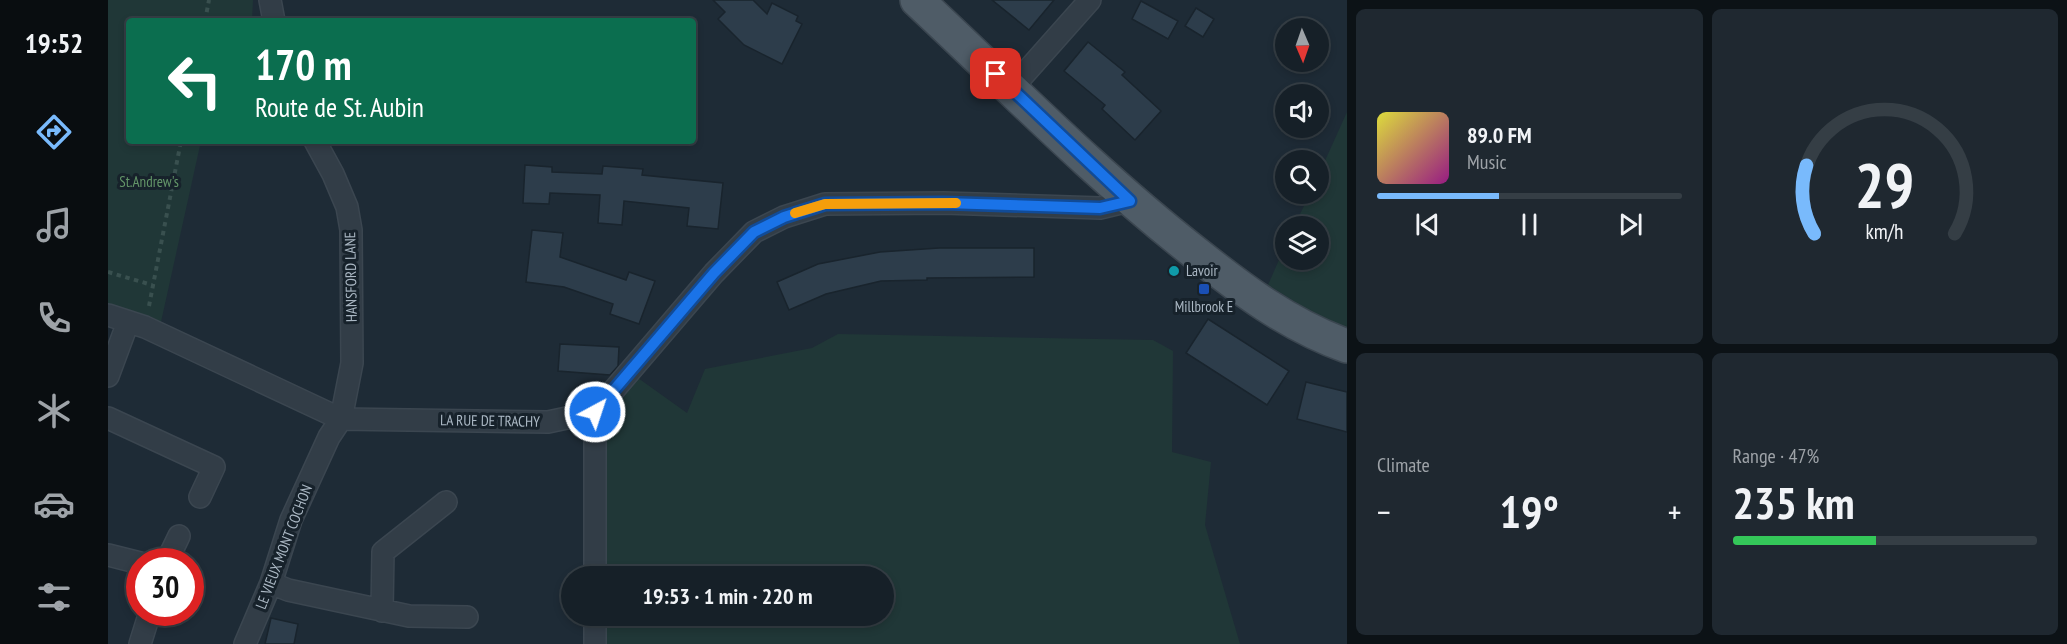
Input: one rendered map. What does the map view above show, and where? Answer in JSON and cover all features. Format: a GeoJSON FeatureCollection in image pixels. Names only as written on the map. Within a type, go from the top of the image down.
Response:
{"type":"FeatureCollection","features":[{"type":"Feature","properties":{"kind":"main road"},"geometry":{"type":"LineString","coordinates":[[917,0],[1130,201],[1254,299],[1315,335],[1347,346]]}},
{"type":"Feature","properties":{"kind":"street"},"geometry":{"type":"LineString","coordinates":[[270,0],[273,18]]}},
{"type":"Feature","properties":{"kind":"street"},"geometry":{"type":"LineString","coordinates":[[1011,89],[1090,0]]}},
{"type":"Feature","properties":{"kind":"street","name":"HANSFORD LANE"},"geometry":{"type":"LineString","coordinates":[[317,144],[347,207],[351,230],[352,363],[342,419]]}},
{"type":"Feature","properties":{"kind":"street"},"geometry":{"type":"LineString","coordinates":[[595,566],[595,412],[702,286],[754,232],[784,217],[825,204],[944,203],[1100,208],[1130,201]]}},
{"type":"Feature","properties":{"kind":"street","name":"LA RUE DE TRACHY"},"geometry":{"type":"LineString","coordinates":[[108,315],[137,324],[342,419],[548,422],[595,412]]}},
{"type":"Feature","properties":{"kind":"street"},"geometry":{"type":"LineString","coordinates":[[108,376],[137,324]]}},
{"type":"Feature","properties":{"kind":"street"},"geometry":{"type":"LineString","coordinates":[[108,418],[214,467],[200,497]]}},
{"type":"Feature","properties":{"kind":"street","name":"LE VIEUX MONT COCHON"},"geometry":{"type":"LineString","coordinates":[[245,644],[271,583],[291,520],[329,437],[342,419]]}},
{"type":"Feature","properties":{"kind":"street"},"geometry":{"type":"LineString","coordinates":[[382,611],[383,552],[446,502]]}},
{"type":"Feature","properties":{"kind":"street"},"geometry":{"type":"LineString","coordinates":[[174,548],[179,537]]}},
{"type":"Feature","properties":{"kind":"street"},"geometry":{"type":"LineString","coordinates":[[108,555],[126,560]]}},
{"type":"Feature","properties":{"kind":"street"},"geometry":{"type":"LineString","coordinates":[[271,583],[288,590],[382,611],[409,615],[467,617]]}},
{"type":"Feature","properties":{"kind":"street"},"geometry":{"type":"LineString","coordinates":[[140,644],[146,626]]}},
{"type":"Feature","properties":{"kind":"street"},"geometry":{"type":"LineString","coordinates":[[595,626],[595,644]]}},
{"type":"Feature","properties":{"kind":"path"},"geometry":{"type":"LineString","coordinates":[[206,18],[209,0]]}},
{"type":"Feature","properties":{"kind":"path"},"geometry":{"type":"LineString","coordinates":[[137,324],[152,285],[180,144]]}},
{"type":"Feature","properties":{"kind":"path"},"geometry":{"type":"LineString","coordinates":[[108,272],[152,285]]}},
{"type":"Feature","properties":{"kind":"green space","name":"St.Andrew's"},"geometry":{"type":"Polygon","coordinates":[[[108,0],[253,0],[252,18],[126,18],[126,144],[200,144],[161,322],[108,307],[108,0]]]}},
{"type":"Feature","properties":{"kind":"green space"},"geometry":{"type":"Polygon","coordinates":[[[1347,112],[1347,335],[1268,285],[1275,269],[1329,270],[1329,216],[1299,216],[1305,204],[1329,204],[1329,152],[1347,112]]]}},
{"type":"Feature","properties":{"kind":"green space"},"geometry":{"type":"Polygon","coordinates":[[[838,334],[1153,340],[1173,351],[1172,452],[1211,462],[1205,525],[1240,644],[602,644],[602,626],[894,626],[894,566],[603,566],[604,419],[638,378],[687,413],[705,369],[812,348],[838,334]]]}},
{"type":"Feature","properties":{"kind":"building"},"geometry":{"type":"Polygon","coordinates":[[[713,0],[753,0],[767,14],[772,3],[798,16],[796,21],[802,24],[782,64],[744,45],[718,19],[725,12],[713,0]]]}},
{"type":"Feature","properties":{"kind":"building"},"geometry":{"type":"Polygon","coordinates":[[[992,0],[1054,0],[1029,30],[992,0]]]}},
{"type":"Feature","properties":{"kind":"building"},"geometry":{"type":"Polygon","coordinates":[[[1141,1],[1178,21],[1168,39],[1132,19],[1141,1]]]}},
{"type":"Feature","properties":{"kind":"building"},"geometry":{"type":"Polygon","coordinates":[[[1196,8],[1214,19],[1203,37],[1185,26],[1196,8]]]}},
{"type":"Feature","properties":{"kind":"building"},"geometry":{"type":"Polygon","coordinates":[[[1088,42],[1125,72],[1122,75],[1161,111],[1135,140],[1102,109],[1105,105],[1064,71],[1088,42]]]}},
{"type":"Feature","properties":{"kind":"building"},"geometry":{"type":"Polygon","coordinates":[[[525,165],[552,167],[552,172],[602,174],[603,166],[643,169],[642,175],[723,183],[718,229],[687,226],[689,208],[624,201],[622,225],[598,223],[600,195],[550,193],[549,204],[523,203],[525,165]]]}},
{"type":"Feature","properties":{"kind":"building"},"geometry":{"type":"Polygon","coordinates":[[[532,230],[563,233],[560,257],[626,280],[629,272],[655,281],[639,324],[610,314],[613,304],[564,287],[526,282],[532,230]]]}},
{"type":"Feature","properties":{"kind":"building"},"geometry":{"type":"Polygon","coordinates":[[[939,248],[1034,248],[1034,277],[881,281],[826,294],[789,310],[777,282],[818,264],[880,252],[939,248]]]}},
{"type":"Feature","properties":{"kind":"building"},"geometry":{"type":"Polygon","coordinates":[[[1208,319],[1289,371],[1267,405],[1186,353],[1208,319]]]}},
{"type":"Feature","properties":{"kind":"building"},"geometry":{"type":"Polygon","coordinates":[[[560,344],[619,347],[618,366],[610,375],[558,371],[560,344]]]}},
{"type":"Feature","properties":{"kind":"building"},"geometry":{"type":"Polygon","coordinates":[[[1306,382],[1347,392],[1347,432],[1297,419],[1306,382]]]}},
{"type":"Feature","properties":{"kind":"building"},"geometry":{"type":"Polygon","coordinates":[[[271,618],[298,624],[294,644],[265,644],[271,618]]]}},
{"type":"Feature","properties":{"kind":"slow traffic"},"geometry":{"type":"LineString","coordinates":[[795,213],[825,204],[956,203]]}},
{"type":"Feature","properties":{"kind":"place","name":"Lavoir"},"geometry":{"type":"Point","coordinates":[1174,271]}},
{"type":"Feature","properties":{"kind":"place","name":"Millbrook E"},"geometry":{"type":"Point","coordinates":[1204,289]}},
{"type":"Feature","properties":{"kind":"route"},"geometry":{"type":"LineString","coordinates":[[595,412],[714,273],[754,232],[784,217],[825,204],[944,203],[1100,208],[1130,201],[996,74]]}}]}
